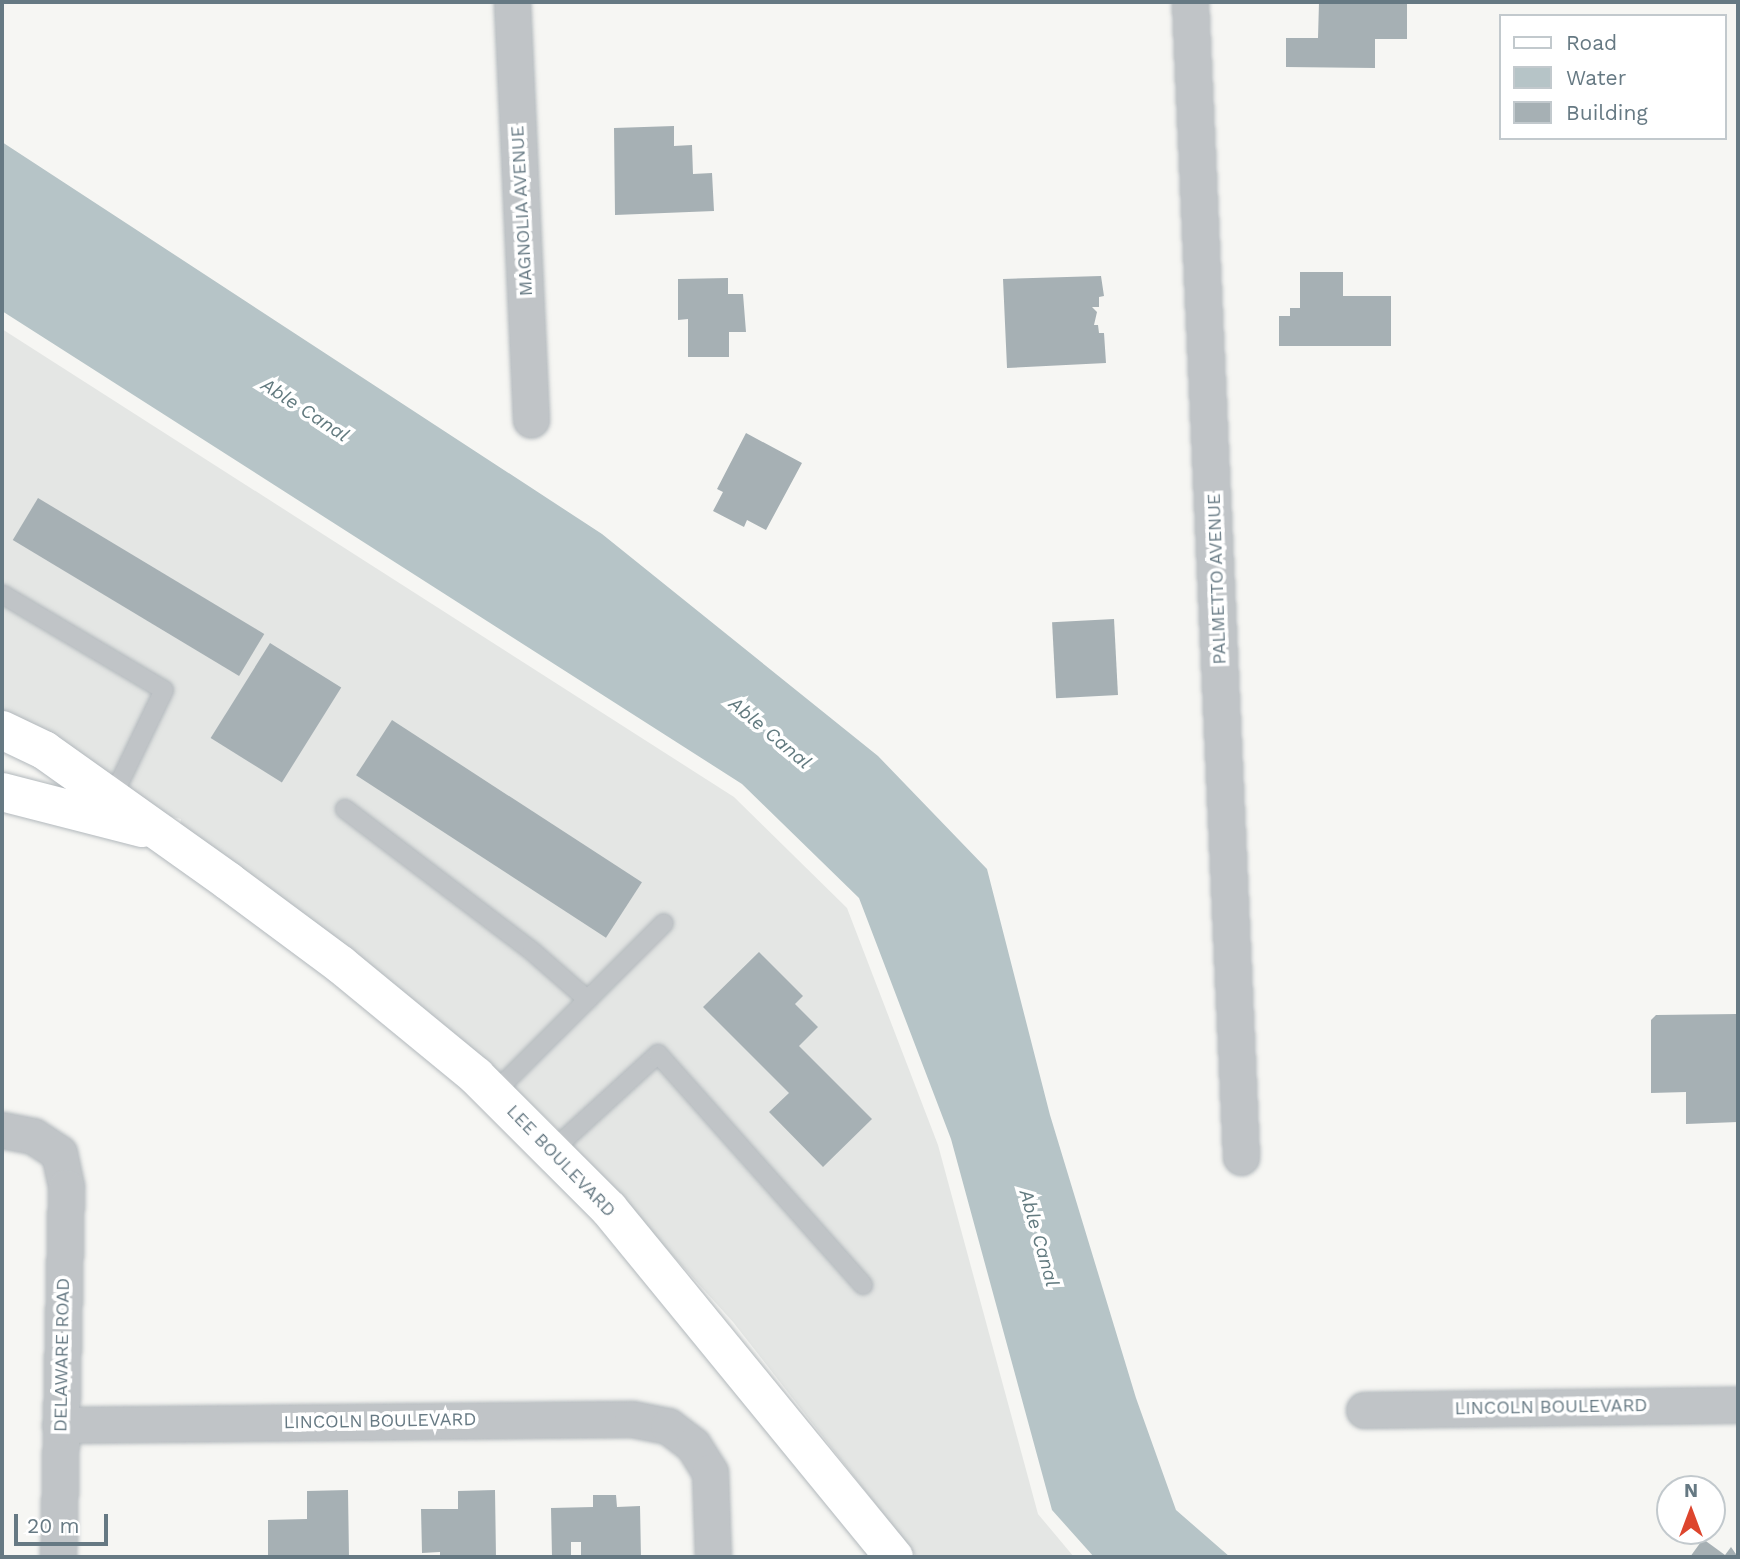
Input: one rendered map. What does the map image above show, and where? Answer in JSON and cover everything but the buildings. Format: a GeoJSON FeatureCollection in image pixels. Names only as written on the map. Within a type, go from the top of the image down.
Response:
{"type":"FeatureCollection","features":[{"type":"Feature","properties":{"kind":"main road","name":"LEE BOULEVARD"},"geometry":{"type":"LineString","coordinates":[[2,730],[44,750],[341,965],[494,1093],[554,1149],[705,1322],[894,1557]]}},
{"type":"Feature","properties":{"kind":"main road","name":"LEE BOULEVARD"},"geometry":{"type":"LineString","coordinates":[[2,792],[162,833]]}},
{"type":"Feature","properties":{"kind":"street","name":"MAGNOLIA AVENUE"},"geometry":{"type":"LineString","coordinates":[[512,2],[531,421]]}},
{"type":"Feature","properties":{"kind":"street","name":"PALMETTO AVENUE"},"geometry":{"type":"LineString","coordinates":[[1190,2],[1241,1157]]}},
{"type":"Feature","properties":{"kind":"street","name":"DELAWARE ROAD"},"geometry":{"type":"LineString","coordinates":[[2,1130],[33,1136],[59,1153],[66,1187],[58,1557]]}},
{"type":"Feature","properties":{"kind":"street","name":"LINCOLN BOULEVARD"},"geometry":{"type":"LineString","coordinates":[[1364,1410],[1738,1405]]}},
{"type":"Feature","properties":{"kind":"street","name":"LINCOLN BOULEVARD"},"geometry":{"type":"LineString","coordinates":[[60,1425],[632,1419],[668,1426],[693,1445],[710,1472],[713,1557]]}},
{"type":"Feature","properties":{"kind":"lane"},"geometry":{"type":"LineString","coordinates":[[2,594],[164,690],[112,798]]}},
{"type":"Feature","properties":{"kind":"lane"},"geometry":{"type":"LineString","coordinates":[[345,809],[532,951],[588,1000]]}},
{"type":"Feature","properties":{"kind":"lane"},"geometry":{"type":"LineString","coordinates":[[494,1093],[664,923]]}},
{"type":"Feature","properties":{"kind":"lane"},"geometry":{"type":"LineString","coordinates":[[554,1149],[658,1054],[863,1285]]}},
{"type":"Feature","properties":{"kind":"shaded area"},"geometry":{"type":"Polygon","coordinates":[[[2,329],[734,797],[847,908],[938,1145],[1038,1514],[1074,1557],[917,1557],[733,1322],[562,1133],[486,1061],[351,949],[180,825],[181,819],[168,816],[54,734],[2,710],[2,329]]]}},
{"type":"Feature","properties":{"kind":"water","name":"Able Canal"},"geometry":{"type":"Polygon","coordinates":[[[2,142],[602,534],[878,756],[987,869],[1050,1115],[1136,1398],[1176,1510],[1230,1557],[1094,1557],[1052,1510],[951,1139],[859,898],[742,784],[2,311],[2,142]]]}}]}
